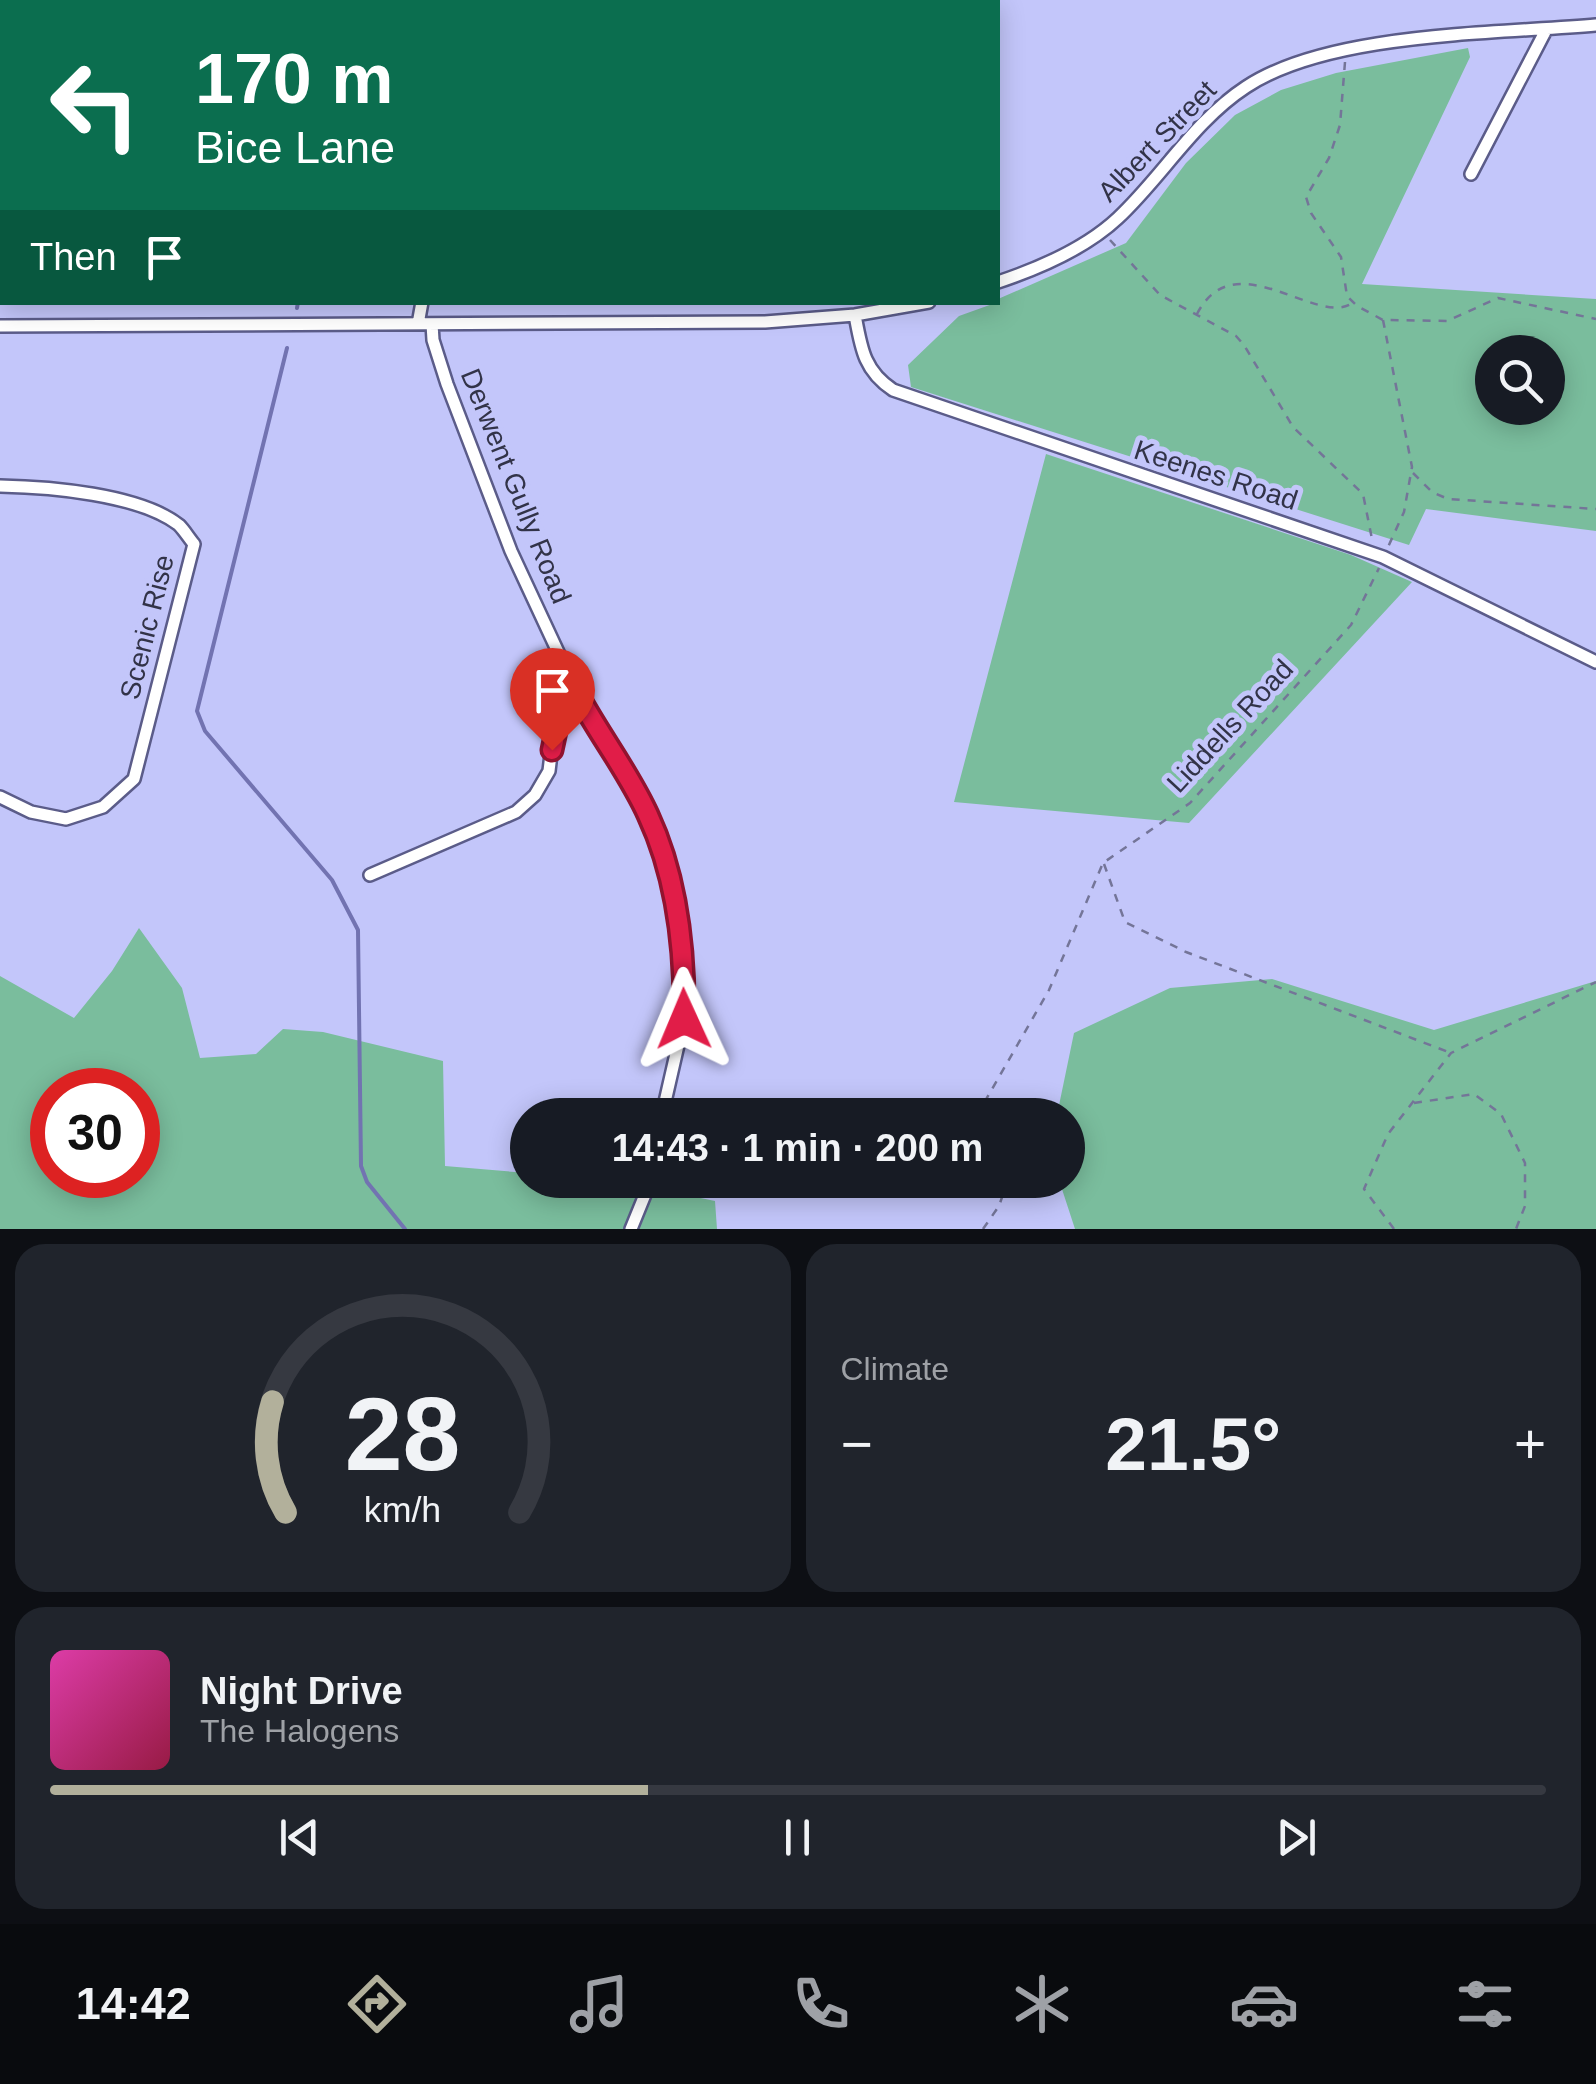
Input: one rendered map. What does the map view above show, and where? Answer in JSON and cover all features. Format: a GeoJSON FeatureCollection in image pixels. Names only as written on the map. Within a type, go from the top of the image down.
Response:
{"type":"FeatureCollection","features":[{"type":"Feature","properties":{"kind":"street","name":"Albert Street"},"geometry":{"type":"LineString","coordinates":[[1000,281],[1049,262],[1103,231],[1228,100],[1283,67],[1345,50],[1596,25]]}},
{"type":"Feature","properties":{"kind":"street"},"geometry":{"type":"LineString","coordinates":[[1471,174],[1546,30]]}},
{"type":"Feature","properties":{"kind":"street"},"geometry":{"type":"LineString","coordinates":[[422,305],[425,324]]}},
{"type":"Feature","properties":{"kind":"street"},"geometry":{"type":"LineString","coordinates":[[0,326],[765,322],[856,315],[912,305]]}},
{"type":"Feature","properties":{"kind":"street","name":"Keenes Road"},"geometry":{"type":"LineString","coordinates":[[856,315],[866,364],[893,390],[1379,555],[1596,662]]}},
{"type":"Feature","properties":{"kind":"street","name":"Derwent Gully Road"},"geometry":{"type":"LineString","coordinates":[[425,324],[511,551],[578,695],[647,812],[672,885],[684,981],[684,1019],[666,1098]]}},
{"type":"Feature","properties":{"kind":"street","name":"Scenic Rise"},"geometry":{"type":"LineString","coordinates":[[0,486],[60,490],[131,502],[179,525],[194,544],[134,779],[103,806],[66,819],[31,812],[0,797]]}},
{"type":"Feature","properties":{"kind":"street"},"geometry":{"type":"LineString","coordinates":[[370,875],[516,812],[534,796],[549,771],[554,728],[578,695]]}},
{"type":"Feature","properties":{"kind":"street"},"geometry":{"type":"LineString","coordinates":[[631,1229],[644,1198]]}},
{"type":"Feature","properties":{"kind":"path"},"geometry":{"type":"LineString","coordinates":[[1345,50],[1340,125],[1329,158],[1306,198],[1340,257],[1347,296],[1353,303],[1383,320],[1447,321],[1498,298],[1596,319]]}},
{"type":"Feature","properties":{"kind":"path"},"geometry":{"type":"LineString","coordinates":[[1103,231],[1160,295],[1236,336],[1244,345],[1293,427],[1363,494],[1379,555]]}},
{"type":"Feature","properties":{"kind":"path"},"geometry":{"type":"LineString","coordinates":[[1196,315],[1208,297],[1219,290],[1252,285],[1287,292],[1330,310],[1353,303]]}},
{"type":"Feature","properties":{"kind":"path"},"geometry":{"type":"LineString","coordinates":[[1383,320],[1412,472],[1432,492],[1448,499],[1596,509]]}},
{"type":"Feature","properties":{"kind":"path","name":"Liddells Road"},"geometry":{"type":"LineString","coordinates":[[1103,862],[1190,803],[1351,625],[1379,555],[1404,512],[1412,472]]}},
{"type":"Feature","properties":{"kind":"path"},"geometry":{"type":"LineString","coordinates":[[1103,862],[1125,922],[1186,952],[1451,1053]]}},
{"type":"Feature","properties":{"kind":"path"},"geometry":{"type":"LineString","coordinates":[[986,1098],[1049,990],[1103,862]]}},
{"type":"Feature","properties":{"kind":"path"},"geometry":{"type":"LineString","coordinates":[[1394,1229],[1364,1189],[1388,1134],[1451,1053],[1596,982]]}},
{"type":"Feature","properties":{"kind":"path"},"geometry":{"type":"LineString","coordinates":[[1413,1103],[1474,1094],[1501,1114],[1525,1163],[1525,1206],[1516,1229]]}},
{"type":"Feature","properties":{"kind":"path"},"geometry":{"type":"LineString","coordinates":[[983,1229],[1002,1198]]}},
{"type":"Feature","properties":{"kind":"green space"},"geometry":{"type":"Polygon","coordinates":[[[1468,48],[1470,57],[1362,284],[1596,299],[1596,531],[1426,509],[1409,545],[911,387],[908,365],[959,316],[1000,305],[1000,298],[1126,243],[1186,163],[1235,115],[1281,90],[1336,73],[1468,48]]]}},
{"type":"Feature","properties":{"kind":"green space"},"geometry":{"type":"Polygon","coordinates":[[[1046,454],[1351,555],[1412,582],[1189,823],[954,802],[1046,454]]]}},
{"type":"Feature","properties":{"kind":"green space"},"geometry":{"type":"Polygon","coordinates":[[[139,928],[182,988],[200,1058],[256,1054],[283,1029],[323,1032],[443,1061],[445,1166],[510,1172],[510,1198],[715,1201],[717,1229],[0,1229],[0,976],[74,1018],[112,971],[139,928]]]}},
{"type":"Feature","properties":{"kind":"green space"},"geometry":{"type":"Polygon","coordinates":[[[1272,979],[1434,1030],[1596,981],[1596,1229],[1075,1229],[1065,1198],[1085,1198],[1085,1098],[1061,1098],[1074,1033],[1170,988],[1272,979]]]}},
{"type":"Feature","properties":{"kind":"waterway"},"geometry":{"type":"LineString","coordinates":[[287,348],[197,711],[205,731],[332,880],[358,930],[361,1166],[367,1182],[405,1229]]}},
{"type":"Feature","properties":{"kind":"route"},"geometry":{"type":"LineString","coordinates":[[552,750],[559,717],[578,695],[656,832],[672,885],[684,981],[684,1019]]}}]}
